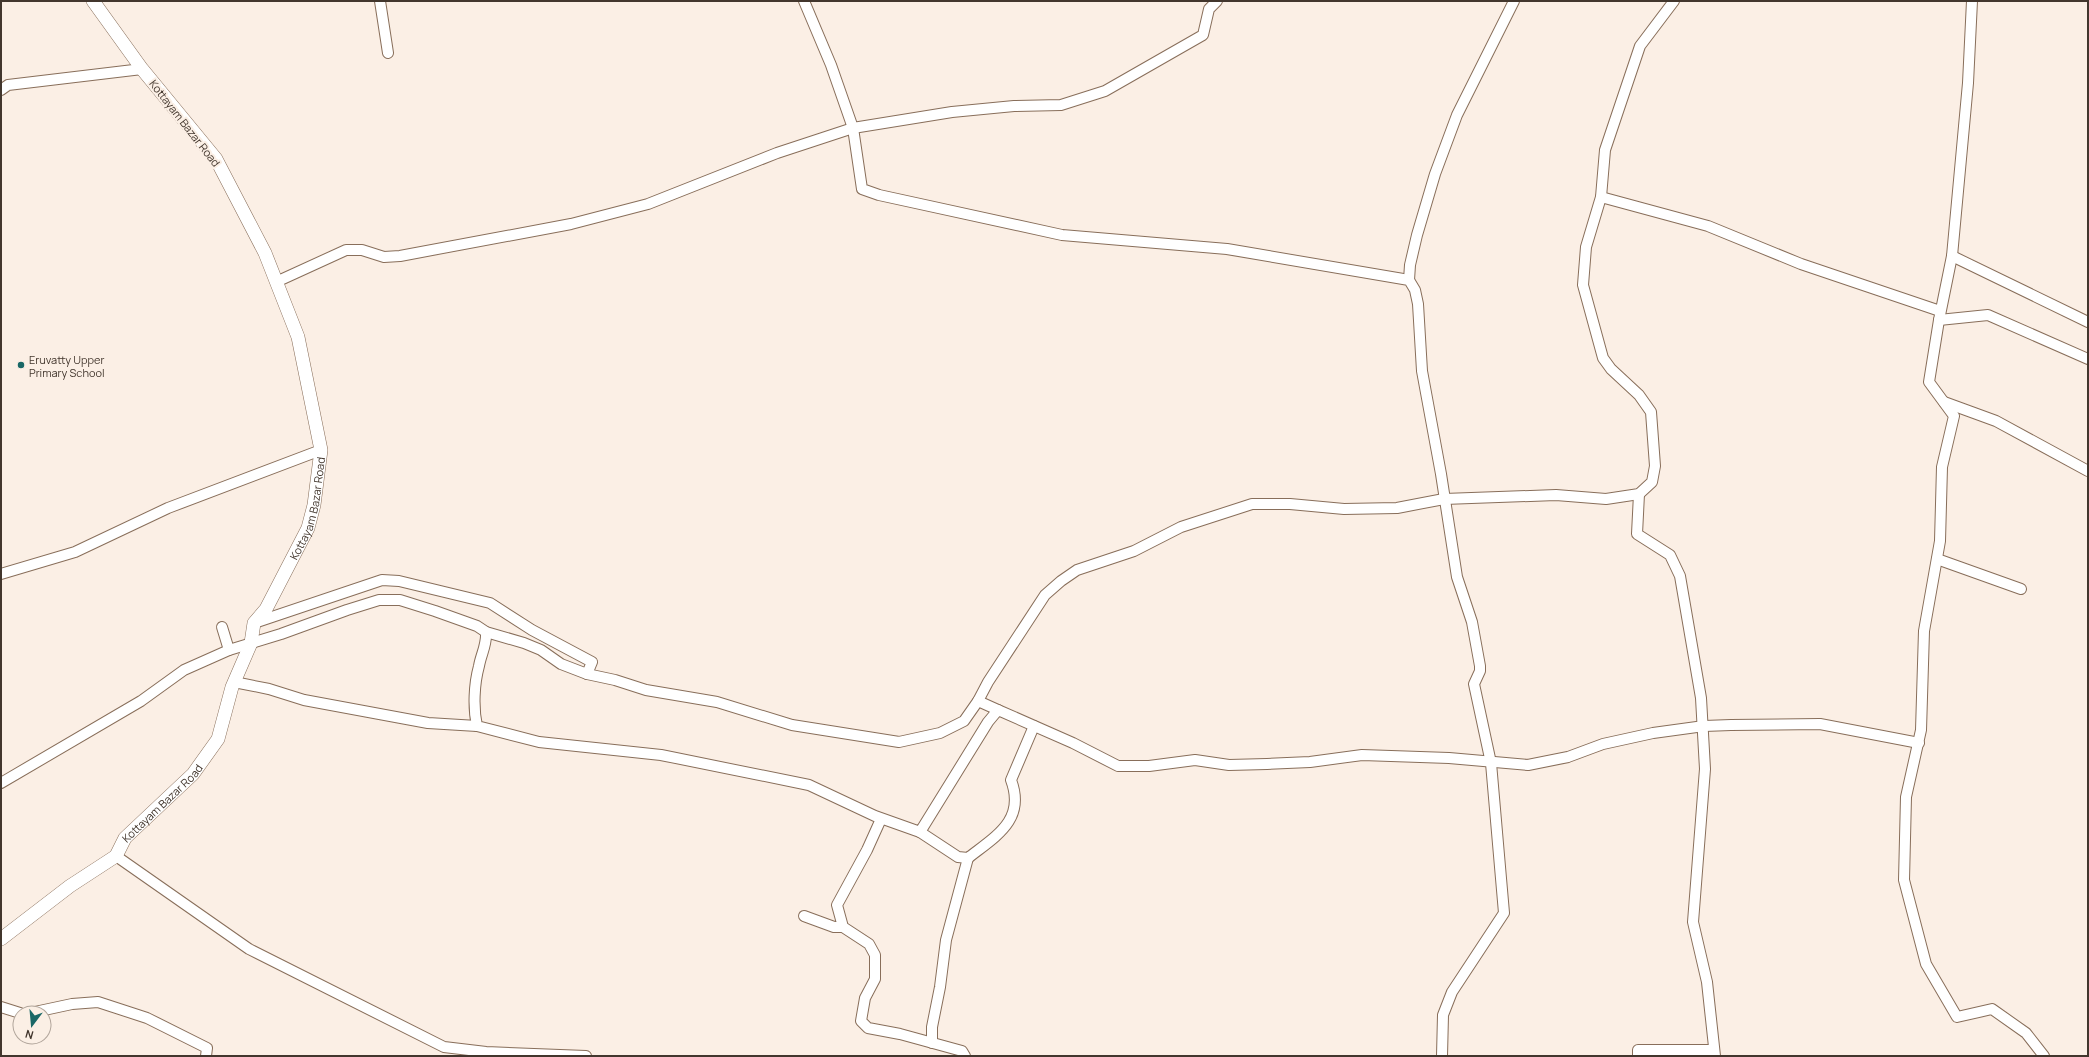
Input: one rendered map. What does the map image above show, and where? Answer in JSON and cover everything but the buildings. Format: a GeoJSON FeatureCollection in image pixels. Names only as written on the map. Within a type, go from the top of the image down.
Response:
{"type":"FeatureCollection","features":[{"type":"Feature","properties":{"kind":"main road","name":"Kottayam Bazar Road"},"geometry":{"type":"LineString","coordinates":[[94,1],[142,69],[216,159],[265,253],[298,337],[322,450],[314,505],[308,528],[266,609],[254,623],[251,641],[234,682],[218,739],[193,774],[125,838],[116,856]]}},
{"type":"Feature","properties":{"kind":"main road"},"geometry":{"type":"LineString","coordinates":[[1,939],[70,886],[116,856]]}},
{"type":"Feature","properties":{"kind":"street"},"geometry":{"type":"LineString","coordinates":[[380,1],[388,53]]}},
{"type":"Feature","properties":{"kind":"street"},"geometry":{"type":"LineString","coordinates":[[804,1],[831,65],[853,128],[862,189],[879,195],[1062,235],[1227,249],[1409,280]]}},
{"type":"Feature","properties":{"kind":"street"},"geometry":{"type":"LineString","coordinates":[[276,282],[346,250],[362,250],[384,257],[400,256],[570,224],[648,204],[777,153],[853,128],[952,112],[1014,106],[1061,105],[1105,91],[1203,35],[1209,9],[1217,1]]}},
{"type":"Feature","properties":{"kind":"street"},"geometry":{"type":"LineString","coordinates":[[1442,1056],[1443,1015],[1452,992],[1504,912],[1491,763],[1474,684],[1480,671],[1472,622],[1457,577],[1441,474],[1422,371],[1418,304],[1415,290],[1409,280],[1410,265],[1435,174],[1454,123],[1514,1]]}},
{"type":"Feature","properties":{"kind":"street"},"geometry":{"type":"LineString","coordinates":[[1,783],[141,701],[184,670],[251,641],[379,600],[400,600],[435,611],[477,626],[486,632],[524,643],[540,650],[561,664],[587,674],[615,680],[646,690],[717,702],[792,725],[899,742],[940,733],[964,721],[1045,595],[1061,581],[1077,570],[1134,551],[1181,527],[1252,504],[1290,504],[1344,510],[1397,508],[1444,499],[1556,495],[1606,499],[1639,494],[1652,482],[1655,466],[1651,412],[1639,395],[1611,369],[1603,358],[1583,285],[1586,247],[1601,197],[1605,150],[1640,46],[1674,1]]}},
{"type":"Feature","properties":{"kind":"street"},"geometry":{"type":"LineString","coordinates":[[1972,1],[1968,83],[1952,256],[1929,382],[1954,416],[1942,467],[1940,541],[1924,631],[1922,730],[1906,797],[1904,880],[1926,964],[1957,1017],[1992,1010],[2026,1033],[2044,1056]]}},
{"type":"Feature","properties":{"kind":"street"},"geometry":{"type":"LineString","coordinates":[[1,90],[8,85],[142,69]]}},
{"type":"Feature","properties":{"kind":"street"},"geometry":{"type":"LineString","coordinates":[[1601,197],[1708,226],[1801,264],[1940,316],[1988,314],[2088,359]]}},
{"type":"Feature","properties":{"kind":"street"},"geometry":{"type":"LineString","coordinates":[[1952,256],[2088,322]]}},
{"type":"Feature","properties":{"kind":"street"},"geometry":{"type":"LineString","coordinates":[[1944,402],[1996,420],[2088,471]]}},
{"type":"Feature","properties":{"kind":"street"},"geometry":{"type":"LineString","coordinates":[[1,574],[75,552],[168,508],[322,450]]}},
{"type":"Feature","properties":{"kind":"street"},"geometry":{"type":"LineString","coordinates":[[1638,1056],[1638,1050],[1714,1053],[1707,982],[1693,922],[1705,769],[1704,726],[1680,576],[1670,555],[1638,534],[1639,494]]}},
{"type":"Feature","properties":{"kind":"street"},"geometry":{"type":"LineString","coordinates":[[1937,558],[2021,589]]}},
{"type":"Feature","properties":{"kind":"street"},"geometry":{"type":"LineString","coordinates":[[254,623],[382,580],[393,580],[490,603],[532,630],[592,662],[587,674]]}},
{"type":"Feature","properties":{"kind":"street"},"geometry":{"type":"LineString","coordinates":[[222,627],[229,650]]}},
{"type":"Feature","properties":{"kind":"street"},"geometry":{"type":"LineString","coordinates":[[477,726],[474,715],[478,667],[486,646],[486,632]]}},
{"type":"Feature","properties":{"kind":"street"},"geometry":{"type":"LineString","coordinates":[[234,682],[269,689],[304,700],[428,723],[477,726],[539,742],[661,755],[810,785],[881,819],[920,832],[958,857],[968,858]]}},
{"type":"Feature","properties":{"kind":"street"},"geometry":{"type":"LineString","coordinates":[[978,701],[1073,743],[1118,766],[1149,766],[1195,760],[1229,765],[1267,764],[1310,762],[1362,755],[1449,758],[1491,763],[1528,765],[1568,758],[1603,744],[1653,733],[1704,726],[1820,724],[1919,743]]}},
{"type":"Feature","properties":{"kind":"street"},"geometry":{"type":"LineString","coordinates":[[920,832],[988,722],[998,710]]}},
{"type":"Feature","properties":{"kind":"street"},"geometry":{"type":"LineString","coordinates":[[932,1043],[932,1027],[940,987],[946,940],[968,858],[1009,824],[1015,807],[1016,793],[1011,780],[1034,726]]}},
{"type":"Feature","properties":{"kind":"street"},"geometry":{"type":"LineString","coordinates":[[843,927],[837,905],[867,850],[881,819]]}},
{"type":"Feature","properties":{"kind":"street"},"geometry":{"type":"LineString","coordinates":[[116,856],[248,949],[444,1047],[486,1052],[586,1056]]}},
{"type":"Feature","properties":{"kind":"street"},"geometry":{"type":"LineString","coordinates":[[804,916],[834,927],[843,927],[870,944],[875,955],[875,979],[865,998],[861,1021],[863,1026],[900,1034],[962,1051],[965,1056]]}},
{"type":"Feature","properties":{"kind":"street"},"geometry":{"type":"LineString","coordinates":[[52,1008],[72,1004],[98,1002],[147,1018],[180,1034],[207,1048],[206,1056]]}},
{"type":"Feature","properties":{"kind":"street"},"geometry":{"type":"LineString","coordinates":[[1,1007],[12,1010]]}},
{"type":"Feature","properties":{"kind":"place","name":"Eruvatty Upper Primary School"},"geometry":{"type":"Point","coordinates":[21,365]}}]}
